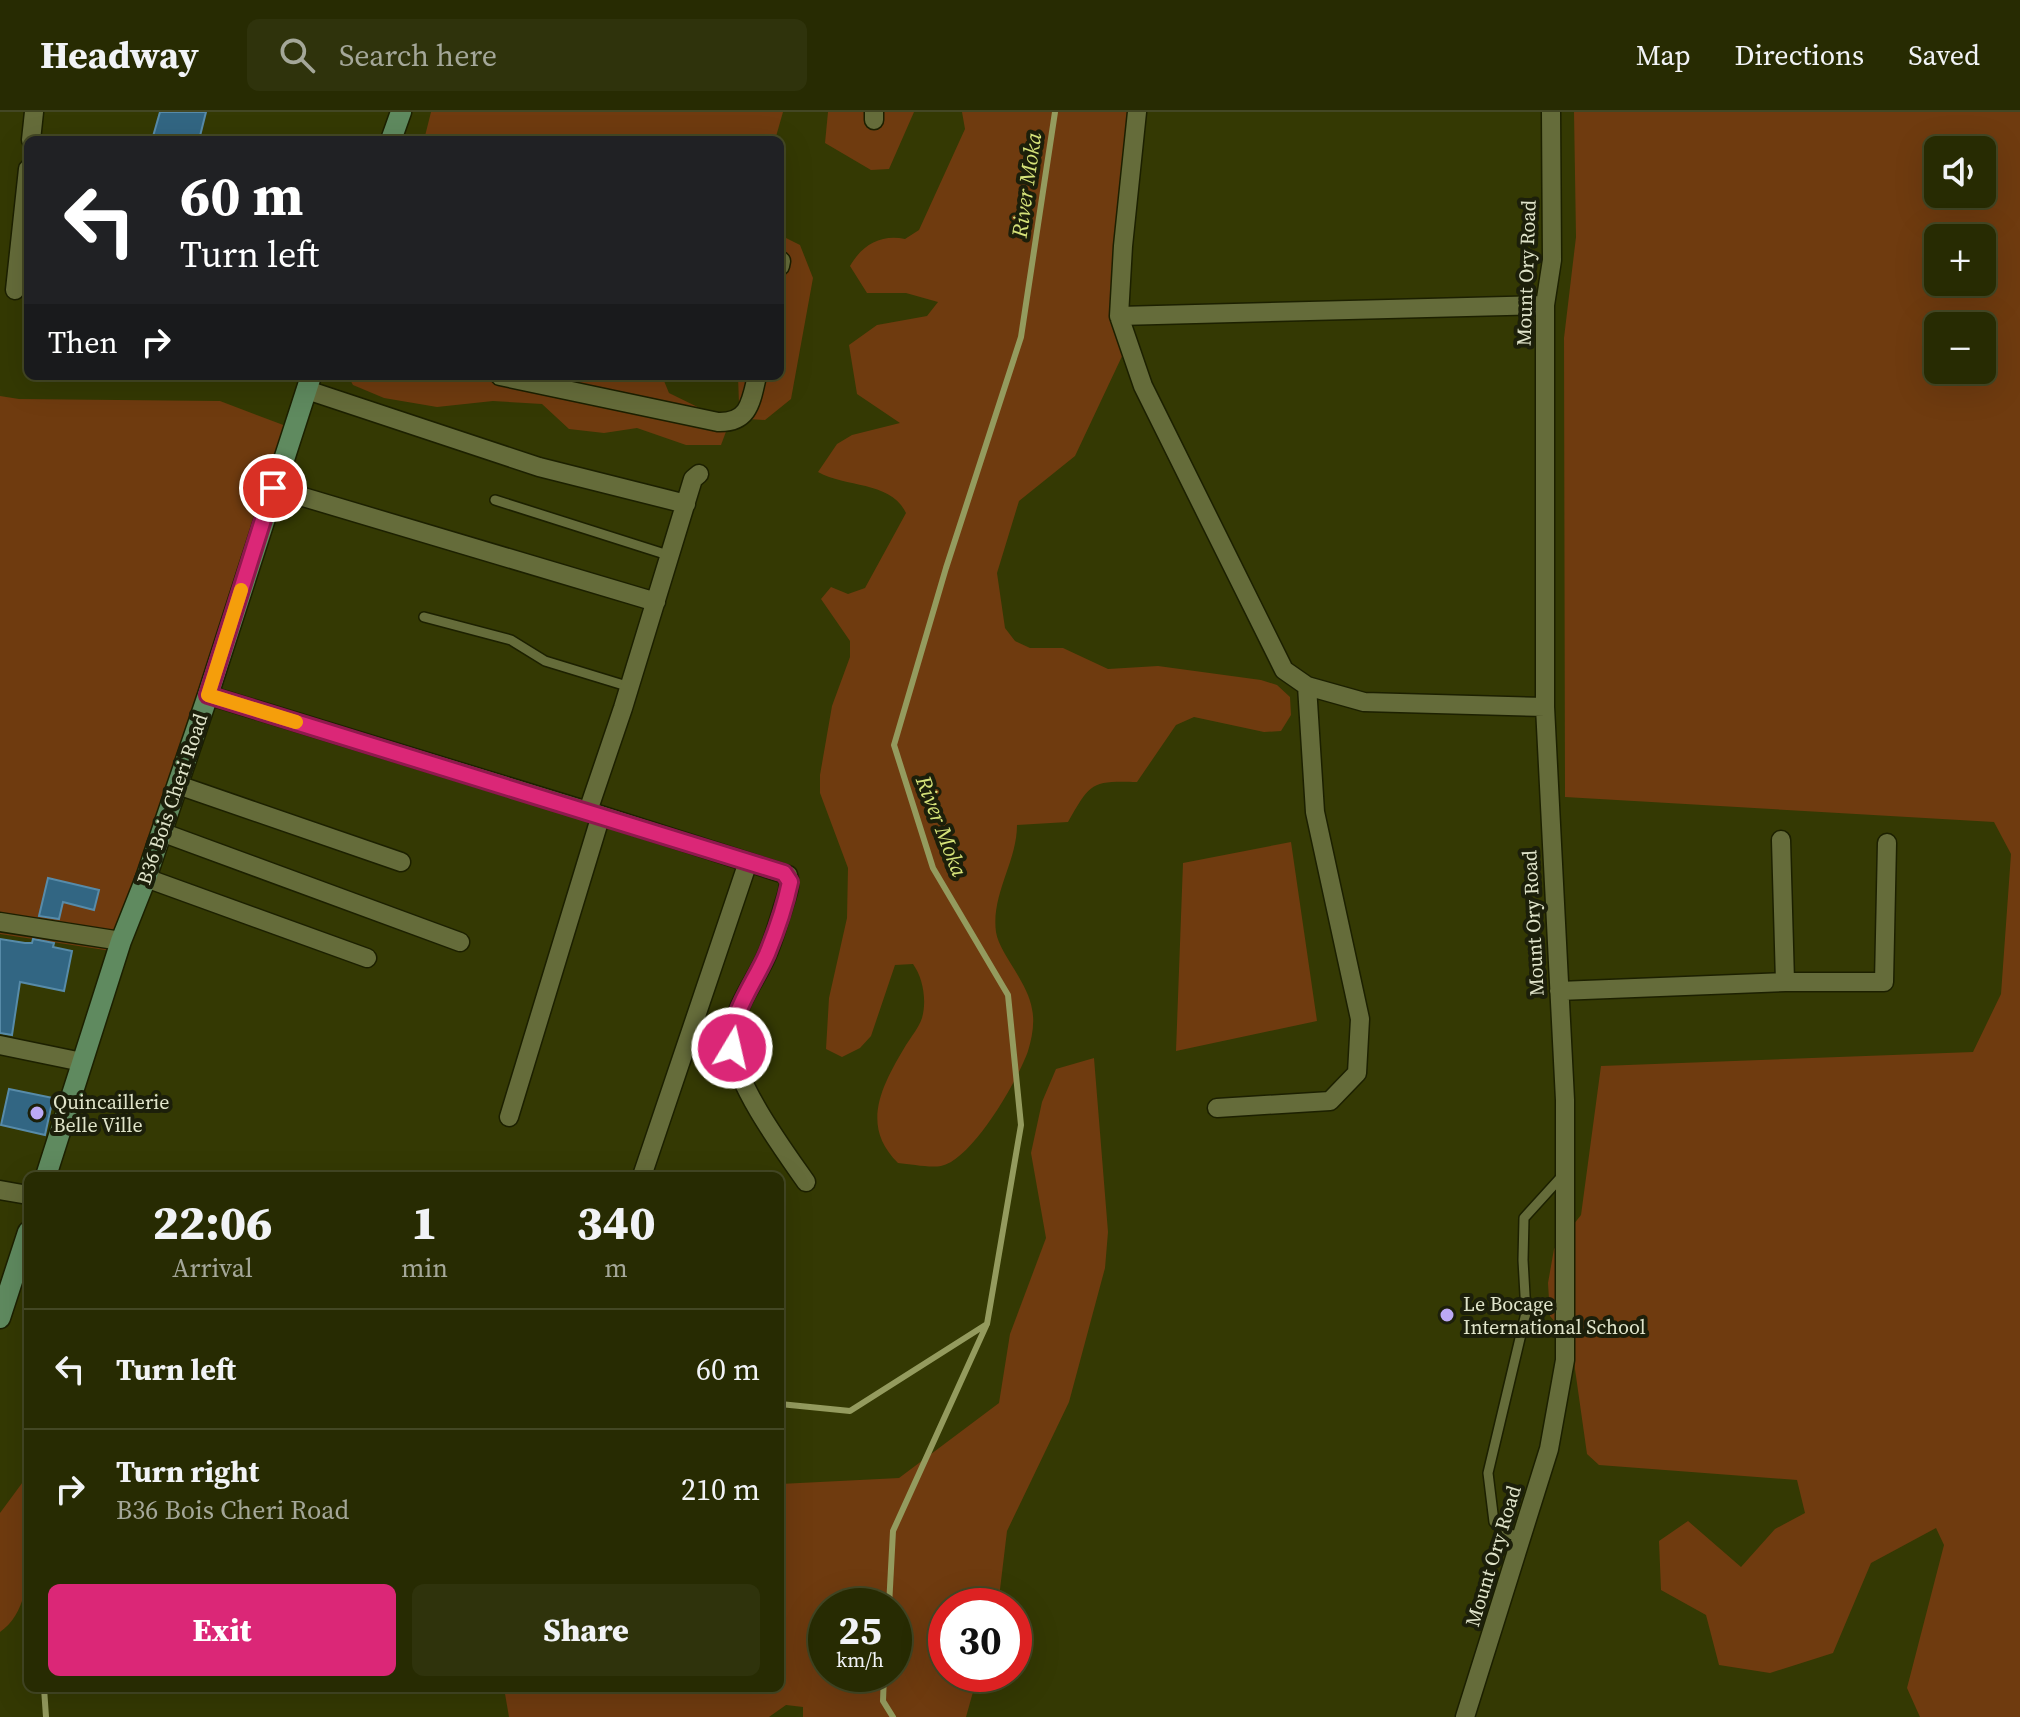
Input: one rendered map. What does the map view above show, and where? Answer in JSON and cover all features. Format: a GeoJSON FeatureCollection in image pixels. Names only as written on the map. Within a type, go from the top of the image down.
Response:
{"type":"FeatureCollection","features":[{"type":"Feature","properties":{"kind":"main road"},"geometry":{"type":"LineString","coordinates":[[392,136],[401,112]]}},
{"type":"Feature","properties":{"kind":"main road","name":"B36 Bois Cheri Road"},"geometry":{"type":"LineString","coordinates":[[47,1172],[121,941],[178,785],[309,383]]}},
{"type":"Feature","properties":{"kind":"main road"},"geometry":{"type":"LineString","coordinates":[[0,1318],[24,1244]]}},
{"type":"Feature","properties":{"kind":"street"},"geometry":{"type":"LineString","coordinates":[[31,136],[34,112]]}},
{"type":"Feature","properties":{"kind":"street"},"geometry":{"type":"LineString","coordinates":[[1137,112],[1119,316],[1143,386],[1284,670],[1307,686],[1364,702],[1545,707]]}},
{"type":"Feature","properties":{"kind":"street","name":"Mount Ory Road"},"geometry":{"type":"LineString","coordinates":[[1465,1717],[1549,1449],[1565,1360],[1565,1100],[1545,707],[1545,305],[1552,260],[1551,112]]}},
{"type":"Feature","properties":{"kind":"street"},"geometry":{"type":"LineString","coordinates":[[15,290],[24,208]]}},
{"type":"Feature","properties":{"kind":"street"},"geometry":{"type":"LineString","coordinates":[[1119,316],[1545,305]]}},
{"type":"Feature","properties":{"kind":"street"},"geometry":{"type":"LineString","coordinates":[[521,380],[718,422],[729,422],[744,414],[756,380]]}},
{"type":"Feature","properties":{"kind":"street"},"geometry":{"type":"LineString","coordinates":[[309,383],[539,467],[686,504]]}},
{"type":"Feature","properties":{"kind":"street"},"geometry":{"type":"LineString","coordinates":[[509,1117],[630,687],[693,479],[699,474]]}},
{"type":"Feature","properties":{"kind":"street"},"geometry":{"type":"LineString","coordinates":[[273,488],[656,602]]}},
{"type":"Feature","properties":{"kind":"street"},"geometry":{"type":"LineString","coordinates":[[1217,1108],[1330,1101],[1357,1073],[1360,1019],[1315,812],[1307,686]]}},
{"type":"Feature","properties":{"kind":"street"},"geometry":{"type":"LineString","coordinates":[[208,695],[784,873],[790,882],[766,956],[735,1017],[732,1048],[743,1080],[783,1150],[806,1182]]}},
{"type":"Feature","properties":{"kind":"street"},"geometry":{"type":"LineString","coordinates":[[178,785],[401,862]]}},
{"type":"Feature","properties":{"kind":"street"},"geometry":{"type":"LineString","coordinates":[[161,832],[460,942]]}},
{"type":"Feature","properties":{"kind":"street"},"geometry":{"type":"LineString","coordinates":[[1781,840],[1785,982]]}},
{"type":"Feature","properties":{"kind":"street"},"geometry":{"type":"LineString","coordinates":[[1559,991],[1785,982],[1884,982],[1887,843]]}},
{"type":"Feature","properties":{"kind":"street"},"geometry":{"type":"LineString","coordinates":[[643,1172],[748,862]]}},
{"type":"Feature","properties":{"kind":"street"},"geometry":{"type":"LineString","coordinates":[[146,878],[367,958]]}},
{"type":"Feature","properties":{"kind":"street"},"geometry":{"type":"LineString","coordinates":[[0,922],[121,941]]}},
{"type":"Feature","properties":{"kind":"street"},"geometry":{"type":"LineString","coordinates":[[0,1045],[82,1062]]}},
{"type":"Feature","properties":{"kind":"street"},"geometry":{"type":"LineString","coordinates":[[0,1190],[24,1194]]}},
{"type":"Feature","properties":{"kind":"lane"},"geometry":{"type":"LineString","coordinates":[[495,500],[671,556]]}},
{"type":"Feature","properties":{"kind":"lane"},"geometry":{"type":"LineString","coordinates":[[424,617],[511,640],[545,661],[630,687]]}},
{"type":"Feature","properties":{"kind":"lane"},"geometry":{"type":"LineString","coordinates":[[1523,1536],[1507,1534],[1494,1522],[1488,1473],[1526,1313],[1524,1218],[1565,1172]]}},
{"type":"Feature","properties":{"kind":"shaded area"},"geometry":{"type":"Polygon","coordinates":[[[431,112],[783,112],[776,136],[425,136],[431,112]]]}},
{"type":"Feature","properties":{"kind":"shaded area"},"geometry":{"type":"Polygon","coordinates":[[[828,112],[914,112],[889,169],[871,170],[825,143],[828,112]]]}},
{"type":"Feature","properties":{"kind":"shaded area"},"geometry":{"type":"Polygon","coordinates":[[[962,112],[1144,112],[1131,179],[1124,352],[1075,456],[1019,501],[997,573],[1005,628],[1015,641],[1030,648],[1063,648],[1108,669],[1158,666],[1261,680],[1277,685],[1290,697],[1291,715],[1281,731],[1264,732],[1194,717],[1176,725],[1137,782],[1110,782],[1094,787],[1082,799],[1068,822],[1017,825],[995,918],[998,940],[1020,978],[1032,1009],[1033,1030],[1029,1046],[1015,1080],[980,1135],[953,1161],[931,1167],[898,1163],[886,1149],[877,1119],[883,1089],[922,1018],[923,990],[913,964],[895,965],[871,1036],[860,1048],[842,1057],[826,1049],[829,998],[847,918],[848,868],[820,793],[820,775],[832,706],[850,657],[850,641],[821,599],[831,587],[848,594],[865,588],[906,513],[890,495],[818,472],[837,444],[852,435],[900,423],[857,394],[849,345],[877,325],[927,316],[938,302],[906,293],[867,293],[850,266],[860,252],[873,243],[888,238],[905,239],[919,230],[965,129],[962,112]]]}},
{"type":"Feature","properties":{"kind":"shaded area"},"geometry":{"type":"Polygon","coordinates":[[[1574,112],[2020,112],[2020,1717],[1920,1717],[1907,1688],[1944,1545],[1936,1528],[1871,1563],[1833,1653],[1770,1673],[1719,1665],[1706,1615],[1661,1590],[1659,1541],[1688,1521],[1741,1567],[1775,1529],[1805,1513],[1797,1480],[1599,1465],[1587,1454],[1571,1341],[1550,1316],[1548,1283],[1554,1249],[1581,1215],[1601,1066],[1973,1052],[2001,994],[2011,854],[1994,822],[1565,797],[1564,338],[1576,237],[1574,112]]]}},
{"type":"Feature","properties":{"kind":"shaded area"},"geometry":{"type":"Polygon","coordinates":[[[784,237],[800,245],[813,278],[791,399],[765,420],[748,419],[739,404],[738,380],[784,380],[784,237]]]}},
{"type":"Feature","properties":{"kind":"shaded area"},"geometry":{"type":"Polygon","coordinates":[[[350,380],[664,380],[669,393],[716,416],[727,429],[721,445],[686,445],[637,428],[604,433],[569,429],[542,404],[493,401],[437,407],[384,398],[353,385],[350,380]]]}},
{"type":"Feature","properties":{"kind":"shaded area"},"geometry":{"type":"Polygon","coordinates":[[[0,396],[19,399],[220,401],[286,426],[118,952],[0,934],[0,396]]]}},
{"type":"Feature","properties":{"kind":"shaded area"},"geometry":{"type":"Polygon","coordinates":[[[1291,842],[1317,1021],[1176,1051],[1183,863],[1291,842]]]}},
{"type":"Feature","properties":{"kind":"shaded area"},"geometry":{"type":"Polygon","coordinates":[[[1094,1058],[1108,1232],[1105,1268],[1069,1402],[1007,1531],[1000,1588],[928,1588],[928,1692],[973,1692],[966,1717],[803,1717],[803,1707],[786,1705],[769,1717],[509,1717],[505,1692],[784,1692],[784,1484],[899,1478],[999,1403],[1010,1334],[1046,1238],[1031,1153],[1042,1102],[1056,1069],[1094,1058]]]}},
{"type":"Feature","properties":{"kind":"shaded area"},"geometry":{"type":"Polygon","coordinates":[[[24,1480],[24,1594],[13,1619],[0,1632],[0,1513],[24,1480]]]}},
{"type":"Feature","properties":{"kind":"building"},"geometry":{"type":"Polygon","coordinates":[[[160,112],[206,112],[200,136],[153,136],[160,112]]]}},
{"type":"Feature","properties":{"kind":"building"},"geometry":{"type":"Polygon","coordinates":[[[48,878],[99,890],[94,910],[63,902],[59,919],[39,916],[48,878]]]}},
{"type":"Feature","properties":{"kind":"building"},"geometry":{"type":"Polygon","coordinates":[[[0,939],[32,943],[33,939],[72,951],[64,991],[20,982],[12,1035],[0,1033],[0,939]]]}},
{"type":"Feature","properties":{"kind":"building"},"geometry":{"type":"Polygon","coordinates":[[[9,1089],[53,1098],[45,1135],[1,1125],[9,1089]]]}},
{"type":"Feature","properties":{"kind":"waterway","name":"River Moka"},"geometry":{"type":"LineString","coordinates":[[784,1404],[850,1411],[987,1324],[1021,1125],[1008,995],[933,868],[894,745],[946,568],[1021,337],[1055,112]]}},
{"type":"Feature","properties":{"kind":"waterway"},"geometry":{"type":"LineString","coordinates":[[890,1588],[893,1531],[986,1326]]}},
{"type":"Feature","properties":{"kind":"waterway","name":"River Moka"},"geometry":{"type":"LineString","coordinates":[[44,1692],[46,1717]]}},
{"type":"Feature","properties":{"kind":"waterway"},"geometry":{"type":"LineString","coordinates":[[883,1692],[883,1701],[893,1717]]}},
{"type":"Feature","properties":{"kind":"slow traffic"},"geometry":{"type":"LineString","coordinates":[[241,590],[208,695],[296,722]]}},
{"type":"Feature","properties":{"kind":"place","name":"Quincaillerie Belle Ville"},"geometry":{"type":"Point","coordinates":[37,1113]}},
{"type":"Feature","properties":{"kind":"place","name":"Le Bocage International School"},"geometry":{"type":"Point","coordinates":[1447,1315]}},
{"type":"Feature","properties":{"kind":"route"},"geometry":{"type":"LineString","coordinates":[[273,488],[208,695],[788,875],[790,882],[766,956],[735,1017],[732,1048]]}}]}
